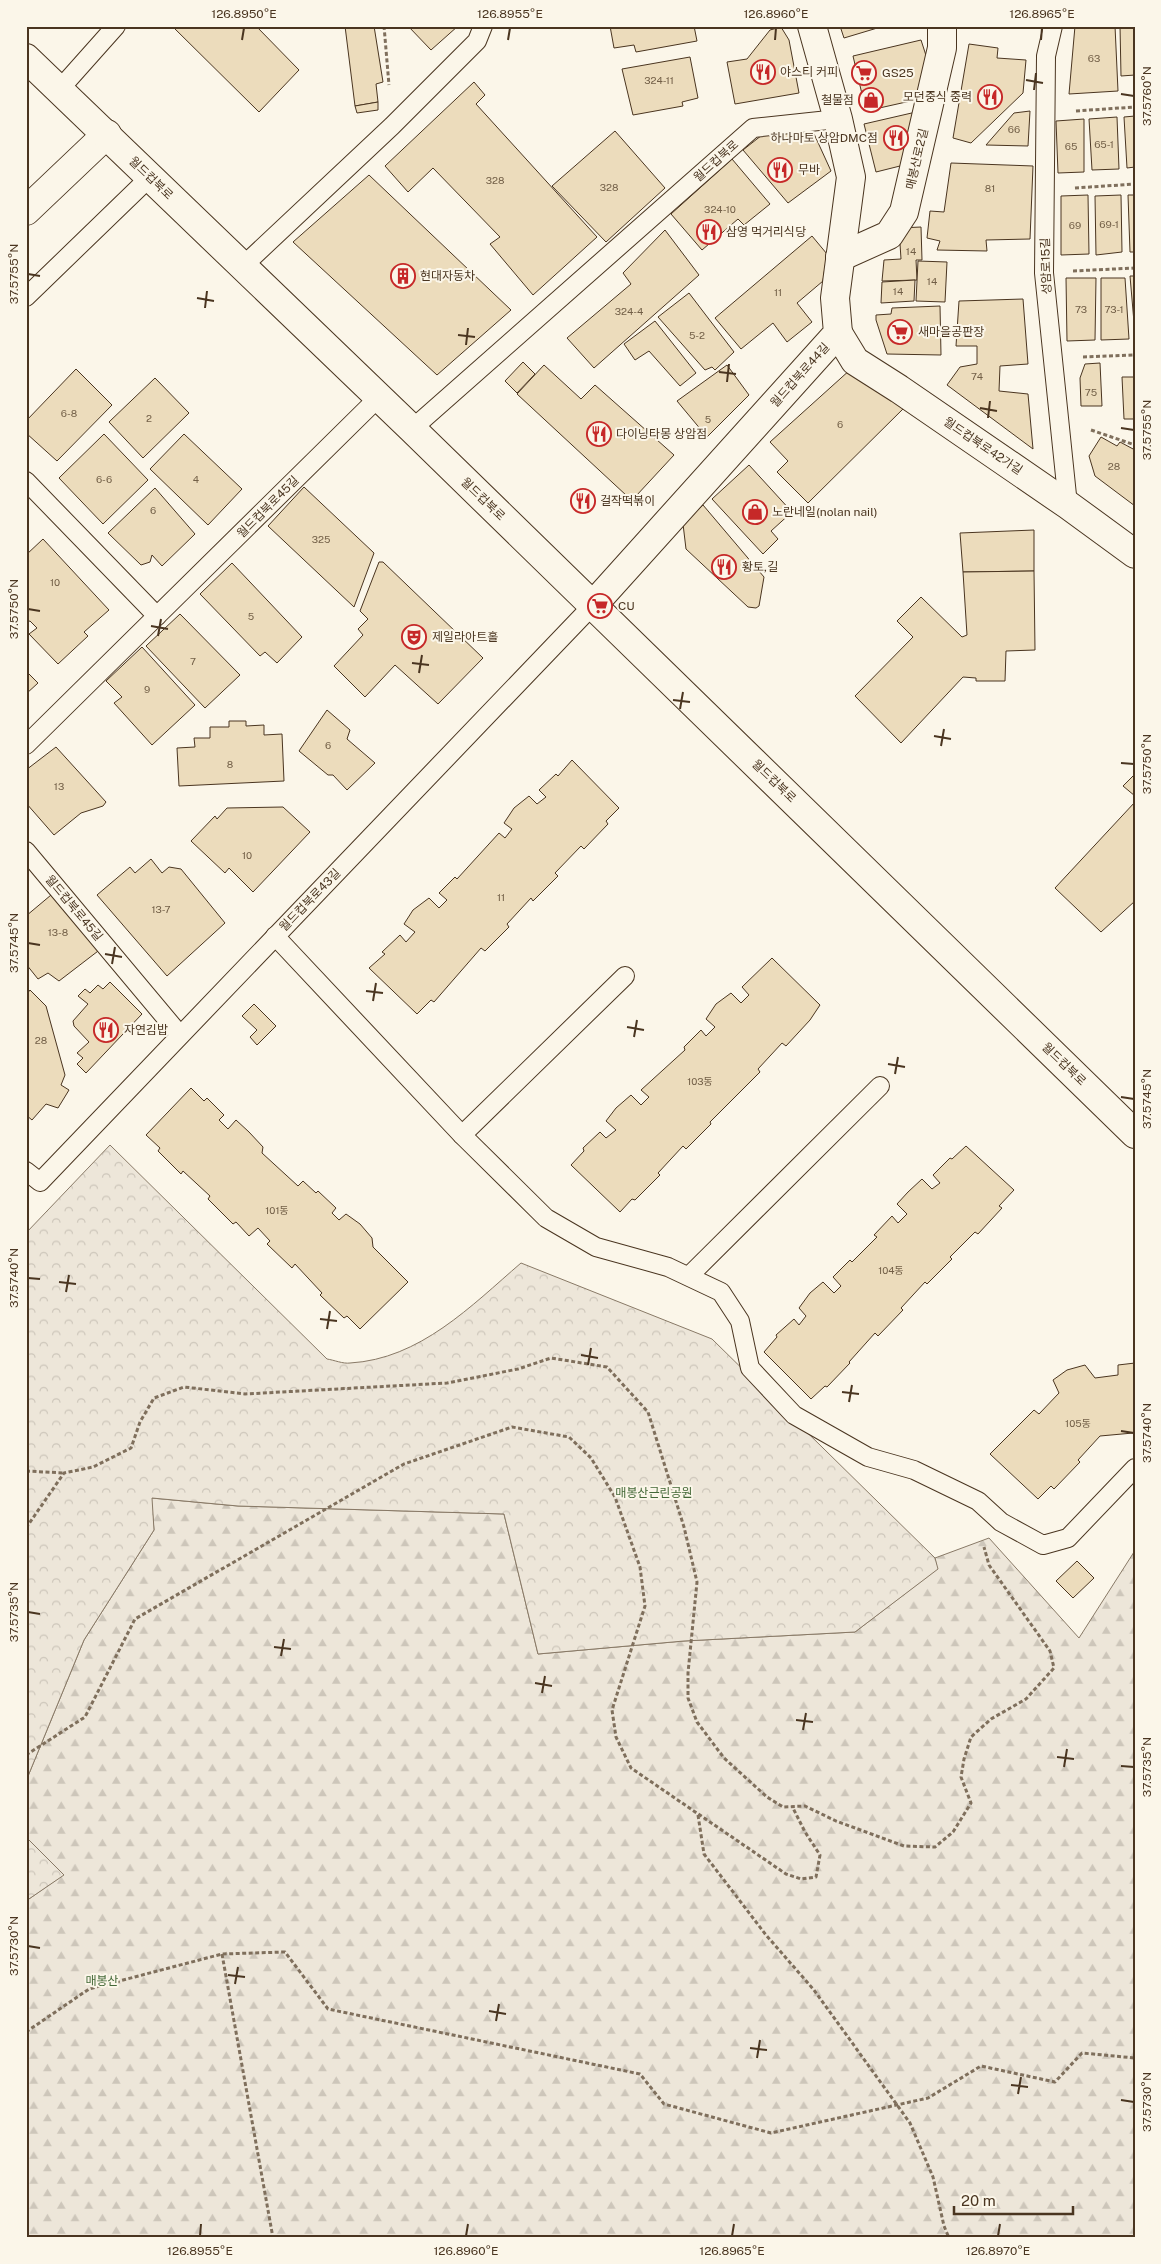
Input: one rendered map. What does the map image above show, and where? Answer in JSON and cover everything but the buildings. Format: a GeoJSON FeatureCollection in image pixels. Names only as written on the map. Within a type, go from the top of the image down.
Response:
{"type":"FeatureCollection","features":[{"type":"Feature","properties":{"kind":"main road","name":"월드컵북로44길"},"geometry":{"type":"LineString","coordinates":[[593,606],[838,334],[834,298],[851,177],[838,119],[812,26]]}},
{"type":"Feature","properties":{"kind":"main road","name":"매봉산로2길"},"geometry":{"type":"LineString","coordinates":[[840,257],[889,235],[904,212],[942,48],[942,26]]}},
{"type":"Feature","properties":{"kind":"main road","name":"월드컵북로"},"geometry":{"type":"LineString","coordinates":[[26,58],[244,266],[1135,1134]]}},
{"type":"Feature","properties":{"kind":"main road"},"geometry":{"type":"LineString","coordinates":[[26,210],[106,134]]}},
{"type":"Feature","properties":{"kind":"main road","name":"월드컵북로42가길"},"geometry":{"type":"LineString","coordinates":[[838,334],[855,361],[1068,505],[1135,554]]}},
{"type":"Feature","properties":{"kind":"lane"},"geometry":{"type":"LineString","coordinates":[[59,90],[116,26]]}},
{"type":"Feature","properties":{"kind":"lane"},"geometry":{"type":"LineString","coordinates":[[244,266],[392,126],[477,41],[484,26]]}},
{"type":"Feature","properties":{"kind":"lane","name":"성암로15길"},"geometry":{"type":"LineString","coordinates":[[1053,26],[1046,56],[1044,273],[1068,505]]}},
{"type":"Feature","properties":{"kind":"lane","name":"월드컵북로"},"geometry":{"type":"LineString","coordinates":[[412,430],[753,128],[838,119]]}},
{"type":"Feature","properties":{"kind":"lane"},"geometry":{"type":"LineString","coordinates":[[26,297],[150,177]]}},
{"type":"Feature","properties":{"kind":"lane","name":"월드컵북로45길"},"geometry":{"type":"LineString","coordinates":[[26,746],[379,397]]}},
{"type":"Feature","properties":{"kind":"lane"},"geometry":{"type":"LineString","coordinates":[[26,482],[158,616]]}},
{"type":"Feature","properties":{"kind":"lane","name":"월드컵북로43길"},"geometry":{"type":"LineString","coordinates":[[26,1171],[40,1182],[593,606]]}},
{"type":"Feature","properties":{"kind":"lane","name":"월드컵북로45길"},"geometry":{"type":"LineString","coordinates":[[26,851],[180,1035]]}},
{"type":"Feature","properties":{"kind":"lane"},"geometry":{"type":"LineString","coordinates":[[275,936],[462,1136],[546,1218],[596,1246],[668,1267],[722,1292],[740,1321],[750,1368],[794,1415],[868,1457],[914,1470],[978,1501],[1001,1522],[1043,1545],[1068,1538],[1135,1468]]}},
{"type":"Feature","properties":{"kind":"lane"},"geometry":{"type":"LineString","coordinates":[[462,1136],[625,976]]}},
{"type":"Feature","properties":{"kind":"lane"},"geometry":{"type":"LineString","coordinates":[[689,1276],[880,1086]]}},
{"type":"Feature","properties":{"kind":"path"},"geometry":{"type":"LineString","coordinates":[[384,26],[392,126]]}},
{"type":"Feature","properties":{"kind":"path"},"geometry":{"type":"LineString","coordinates":[[1045,114],[1135,107]]}},
{"type":"Feature","properties":{"kind":"path"},"geometry":{"type":"LineString","coordinates":[[1044,189],[1135,184]]}},
{"type":"Feature","properties":{"kind":"path"},"geometry":{"type":"LineString","coordinates":[[1044,273],[1135,268]]}},
{"type":"Feature","properties":{"kind":"path"},"geometry":{"type":"LineString","coordinates":[[1053,358],[1135,355]]}},
{"type":"Feature","properties":{"kind":"path"},"geometry":{"type":"LineString","coordinates":[[1059,419],[1135,445]]}},
{"type":"Feature","properties":{"kind":"path"},"geometry":{"type":"LineString","coordinates":[[26,1471],[64,1473],[93,1467],[131,1448],[140,1422],[154,1398],[184,1387],[245,1394],[447,1383],[518,1369],[552,1358],[607,1367],[648,1412],[684,1527],[697,1582],[688,1673],[688,1698],[697,1722],[724,1758],[766,1798],[783,1806],[805,1806],[904,1846],[935,1846],[953,1832],[971,1804],[962,1777],[964,1759],[971,1737],[992,1719],[1026,1700],[1054,1668],[1050,1651],[989,1565],[978,1526],[983,1506]]}},
{"type":"Feature","properties":{"kind":"path"},"geometry":{"type":"LineString","coordinates":[[26,1755],[85,1717],[135,1619],[404,1464],[512,1426],[568,1437],[591,1458],[614,1496],[640,1567],[645,1606],[612,1710],[616,1737],[631,1768],[786,1874],[801,1878],[816,1877],[820,1855],[805,1832],[792,1806]]}},
{"type":"Feature","properties":{"kind":"path"},"geometry":{"type":"LineString","coordinates":[[26,1528],[64,1473]]}},
{"type":"Feature","properties":{"kind":"path"},"geometry":{"type":"LineString","coordinates":[[698,1815],[704,1854],[766,1935],[814,1990],[910,2122],[933,2177],[944,2226],[949,2238]]}},
{"type":"Feature","properties":{"kind":"path"},"geometry":{"type":"LineString","coordinates":[[26,2032],[89,1989],[222,1954],[285,1952],[328,2009],[640,2074],[664,2104],[771,2133],[928,2098],[980,2066],[1056,2082],[1082,2053],[1135,2058]]}},
{"type":"Feature","properties":{"kind":"path"},"geometry":{"type":"LineString","coordinates":[[222,1954],[273,2238]]}},
{"type":"Feature","properties":{"kind":"green space","name":"매봉산근린공원"},"geometry":{"type":"Polygon","coordinates":[[[110,1145],[327,1359],[347,1363],[375,1359],[399,1352],[422,1341],[443,1328],[521,1263],[712,1339],[935,1558],[938,1569],[855,1632],[684,1641],[538,1654],[504,1514],[238,1506],[152,1498],[154,1530],[84,1640],[26,1781],[26,1233],[110,1145]]]}},
{"type":"Feature","properties":{"kind":"green space","name":"매봉산"},"geometry":{"type":"Polygon","coordinates":[[[151,1498],[238,1506],[504,1514],[538,1654],[684,1641],[855,1632],[937,1569],[935,1558],[989,1538],[1079,1638],[1134,1552],[1135,1547],[1135,2238],[26,2238],[26,1901],[63,1875],[26,1837],[26,1781],[84,1640],[154,1530],[151,1498]]]}},
{"type":"Feature","properties":{"kind":"green space"},"geometry":{"type":"Polygon","coordinates":[[[26,1837],[64,1875],[26,1901],[26,1837]]]}},
{"type":"Feature","properties":{"kind":"place","name":"야스티 커피"},"geometry":{"type":"Point","coordinates":[763,72]}},
{"type":"Feature","properties":{"kind":"place","name":"GS25"},"geometry":{"type":"Point","coordinates":[864,73]}},
{"type":"Feature","properties":{"kind":"place","name":"모던중식 중력"},"geometry":{"type":"Point","coordinates":[990,97]}},
{"type":"Feature","properties":{"kind":"place","name":"철물점"},"geometry":{"type":"Point","coordinates":[871,100]}},
{"type":"Feature","properties":{"kind":"place","name":"하나마토 상암DMC점"},"geometry":{"type":"Point","coordinates":[896,138]}},
{"type":"Feature","properties":{"kind":"place","name":"무바"},"geometry":{"type":"Point","coordinates":[780,170]}},
{"type":"Feature","properties":{"kind":"place","name":"삼영 먹거리식당"},"geometry":{"type":"Point","coordinates":[709,232]}},
{"type":"Feature","properties":{"kind":"place","name":"현대자동차"},"geometry":{"type":"Point","coordinates":[403,276]}},
{"type":"Feature","properties":{"kind":"place","name":"새마을공판장"},"geometry":{"type":"Point","coordinates":[900,332]}},
{"type":"Feature","properties":{"kind":"place","name":"다이닝타몽 상암점"},"geometry":{"type":"Point","coordinates":[599,434]}},
{"type":"Feature","properties":{"kind":"place","name":"걸작떡볶이"},"geometry":{"type":"Point","coordinates":[583,501]}},
{"type":"Feature","properties":{"kind":"place","name":"노란네일(nolan nail)"},"geometry":{"type":"Point","coordinates":[755,512]}},
{"type":"Feature","properties":{"kind":"place","name":"황토,길"},"geometry":{"type":"Point","coordinates":[724,567]}},
{"type":"Feature","properties":{"kind":"place","name":"CU"},"geometry":{"type":"Point","coordinates":[600,606]}},
{"type":"Feature","properties":{"kind":"place","name":"제일라아트홀"},"geometry":{"type":"Point","coordinates":[414,637]}},
{"type":"Feature","properties":{"kind":"place","name":"자연김밥"},"geometry":{"type":"Point","coordinates":[106,1030]}}]}
